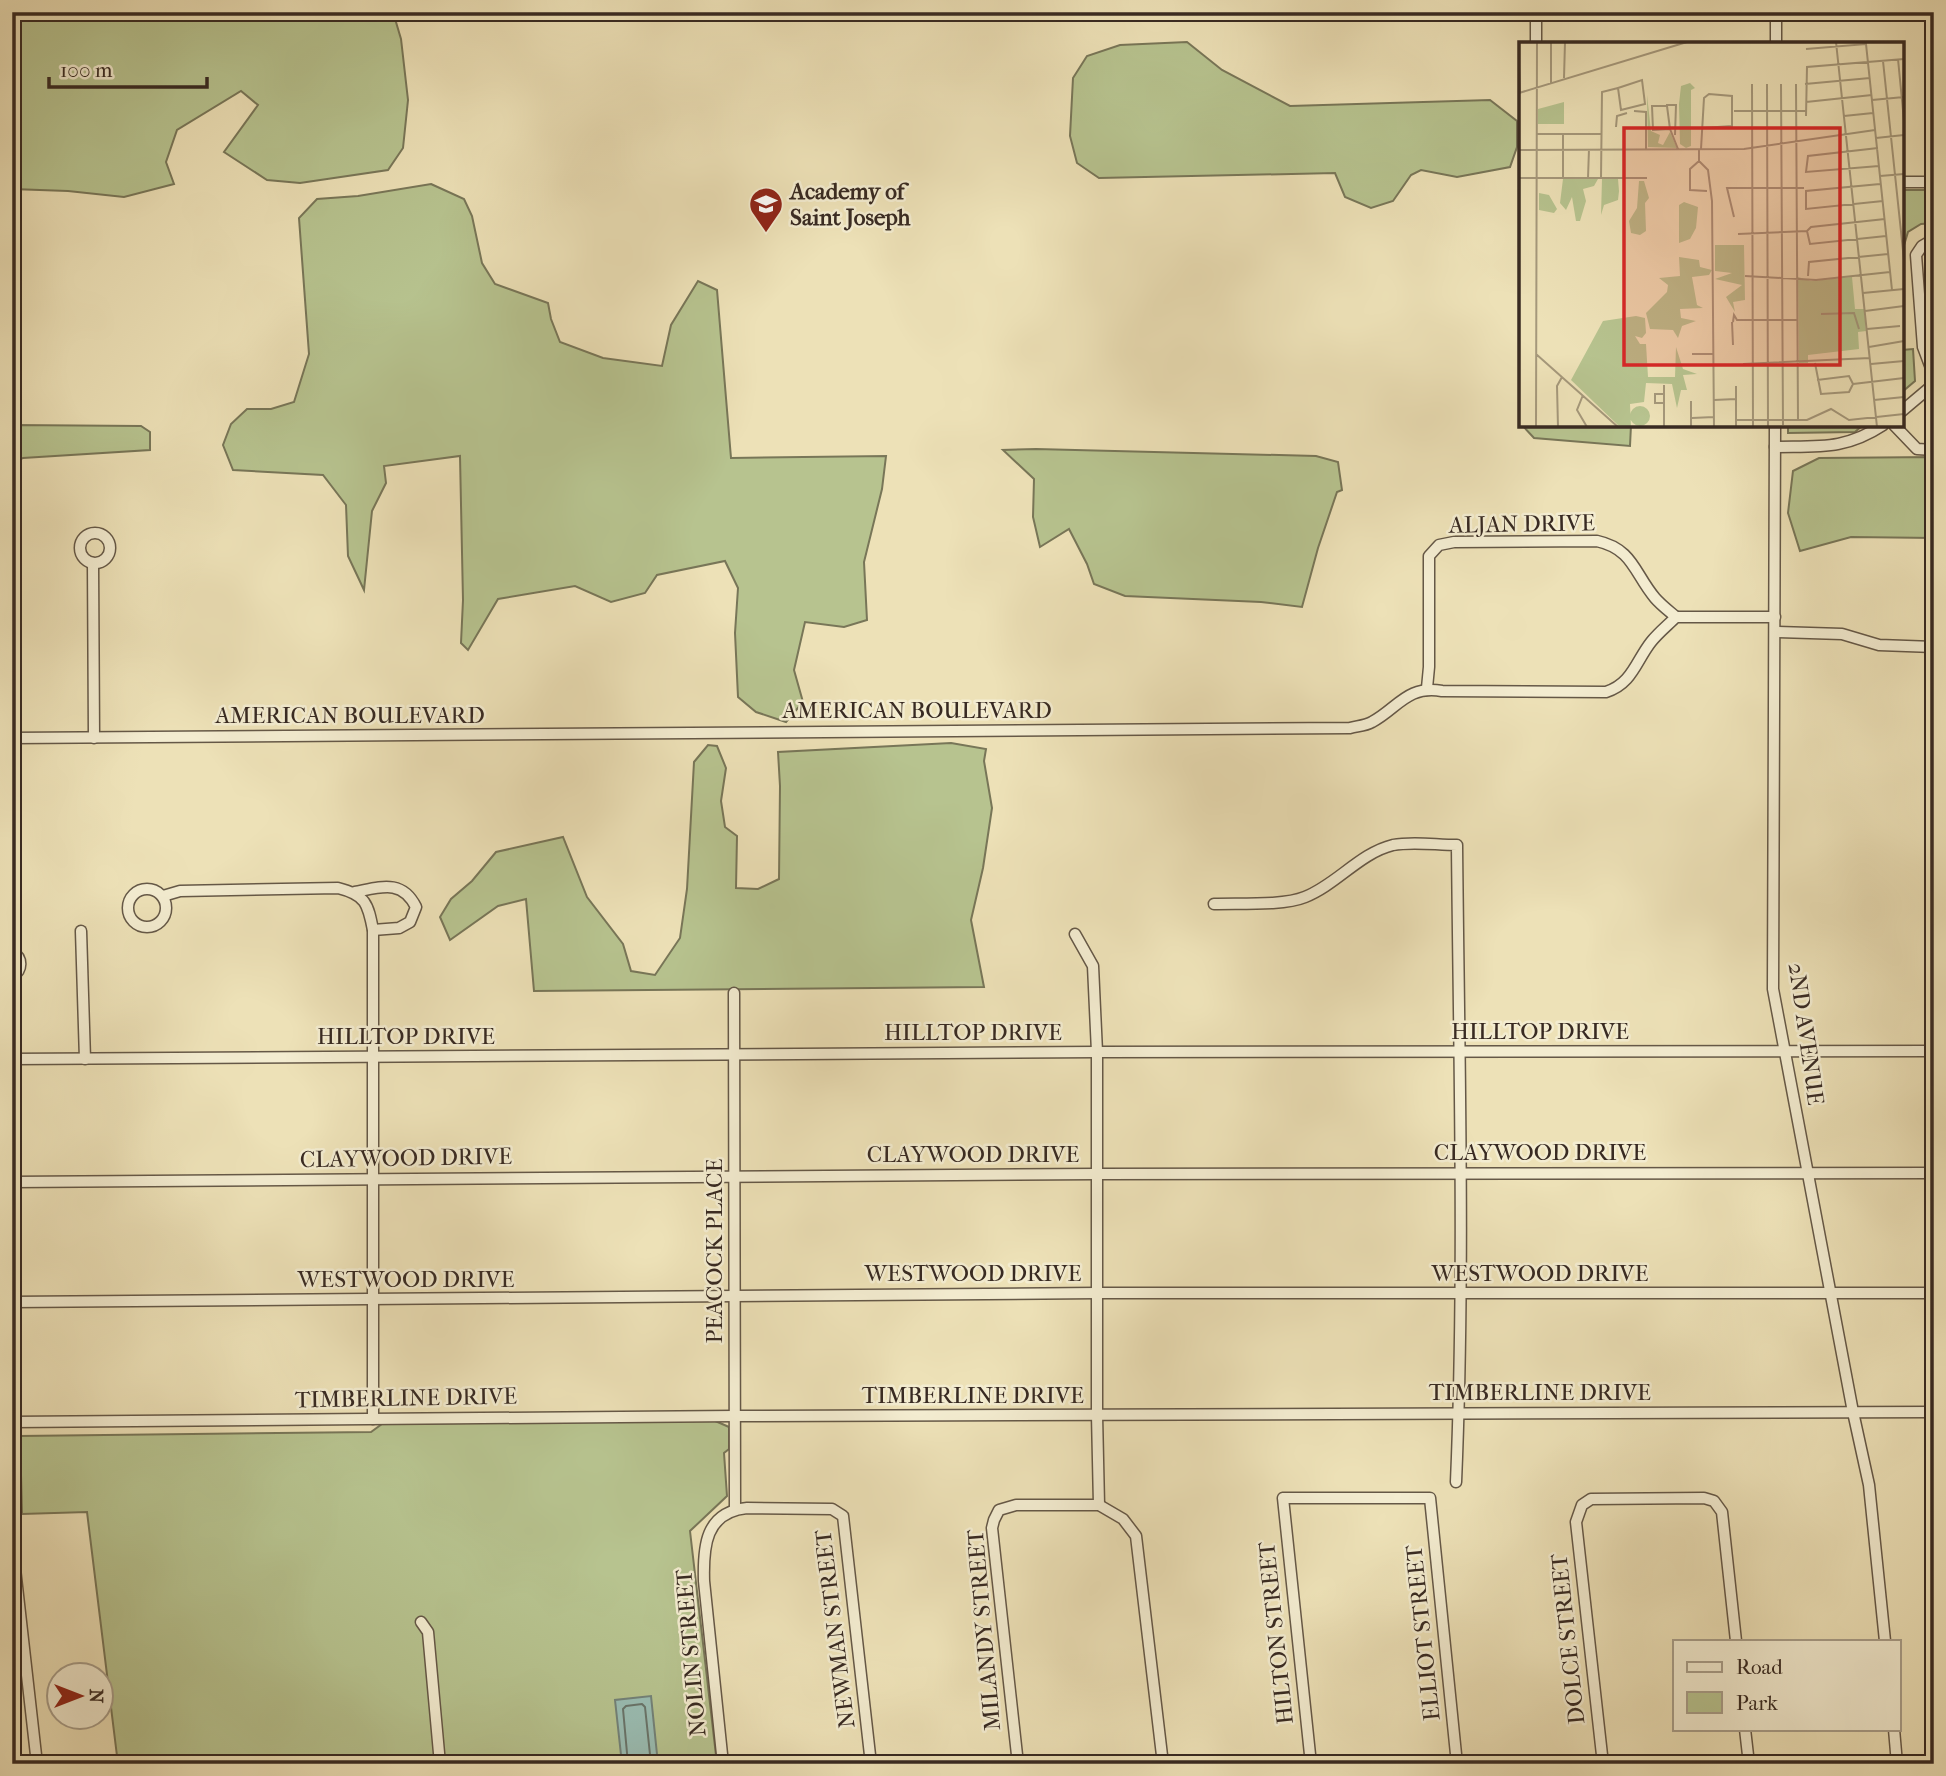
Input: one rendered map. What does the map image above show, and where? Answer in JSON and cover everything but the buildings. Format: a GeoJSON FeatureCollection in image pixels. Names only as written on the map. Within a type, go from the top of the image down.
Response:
{"type":"FeatureCollection","features":[{"type":"Feature","properties":{"kind":"street"},"geometry":{"type":"LineString","coordinates":[[1536,12],[1536,42]]}},
{"type":"Feature","properties":{"kind":"street"},"geometry":{"type":"LineString","coordinates":[[1776,12],[1776,42]]}},
{"type":"Feature","properties":{"kind":"street"},"geometry":{"type":"LineString","coordinates":[[1904,182],[1934,182]]}},
{"type":"Feature","properties":{"kind":"street"},"geometry":{"type":"LineString","coordinates":[[1934,239],[1922,246],[1916,255],[1923,347],[1934,376]]}},
{"type":"Feature","properties":{"kind":"street"},"geometry":{"type":"LineString","coordinates":[[1904,409],[1934,384]]}},
{"type":"Feature","properties":{"kind":"street","name":"2ND AVENUE"},"geometry":{"type":"LineString","coordinates":[[1775,427],[1773,989],[1869,1485],[1885,1640]]}},
{"type":"Feature","properties":{"kind":"street"},"geometry":{"type":"LineString","coordinates":[[1775,447],[1838,446],[1858,440],[1880,427]]}},
{"type":"Feature","properties":{"kind":"street"},"geometry":{"type":"LineString","coordinates":[[1896,427],[1917,449],[1934,450]]}},
{"type":"Feature","properties":{"kind":"street","name":"ALJAN DRIVE"},"geometry":{"type":"LineString","coordinates":[[1427,688],[1429,556],[1439,545],[1454,542],[1597,541],[1613,545],[1625,554],[1655,597],[1676,617]]}},
{"type":"Feature","properties":{"kind":"street"},"geometry":{"type":"LineString","coordinates":[[93,563],[94,737]]}},
{"type":"Feature","properties":{"kind":"street"},"geometry":{"type":"LineString","coordinates":[[1427,688],[1442,691],[1606,692],[1618,688],[1629,678],[1651,642],[1676,617],[1775,617]]}},
{"type":"Feature","properties":{"kind":"street"},"geometry":{"type":"LineString","coordinates":[[1775,632],[1842,634],[1880,645],[1934,647]]}},
{"type":"Feature","properties":{"kind":"street","name":"AMERICAN BOULEVARD"},"geometry":{"type":"LineString","coordinates":[[12,738],[1350,728],[1368,724],[1383,716],[1399,701],[1427,688]]}},
{"type":"Feature","properties":{"kind":"street"},"geometry":{"type":"LineString","coordinates":[[1214,904],[1302,899],[1374,853],[1392,846],[1457,845],[1460,1173],[1459,1414],[1456,1482]]}},
{"type":"Feature","properties":{"kind":"street"},"geometry":{"type":"LineString","coordinates":[[163,896],[180,891],[338,888],[355,892],[379,888],[401,889],[409,894],[416,907],[410,922],[399,928],[373,930]]}},
{"type":"Feature","properties":{"kind":"street"},"geometry":{"type":"LineString","coordinates":[[355,892],[368,905],[373,930],[373,1419]]}},
{"type":"Feature","properties":{"kind":"street"},"geometry":{"type":"LineString","coordinates":[[81,932],[85,1059]]}},
{"type":"Feature","properties":{"kind":"street"},"geometry":{"type":"LineString","coordinates":[[1075,934],[1093,966],[1097,1052],[1099,1505],[1123,1519],[1136,1536],[1163,1764]]}},
{"type":"Feature","properties":{"kind":"street"},"geometry":{"type":"LineString","coordinates":[[12,951],[20,962],[19,971],[12,977]]}},
{"type":"Feature","properties":{"kind":"street","name":"PEACOCK PLACE"},"geometry":{"type":"LineString","coordinates":[[734,993],[736,1509]]}},
{"type":"Feature","properties":{"kind":"street","name":"HILLTOP DRIVE"},"geometry":{"type":"LineString","coordinates":[[12,1059],[1097,1052],[1934,1051]]}},
{"type":"Feature","properties":{"kind":"street","name":"CLAYWOOD DRIVE"},"geometry":{"type":"LineString","coordinates":[[12,1182],[1096,1174],[1934,1173]]}},
{"type":"Feature","properties":{"kind":"street","name":"WESTWOOD DRIVE"},"geometry":{"type":"LineString","coordinates":[[12,1302],[1097,1293],[1934,1293]]}},
{"type":"Feature","properties":{"kind":"street","name":"TIMBERLINE DRIVE"},"geometry":{"type":"LineString","coordinates":[[12,1422],[736,1416],[1934,1412]]}},
{"type":"Feature","properties":{"kind":"street"},"geometry":{"type":"LineString","coordinates":[[12,1485],[14,1569],[37,1764]]}},
{"type":"Feature","properties":{"kind":"street","name":"ELLIOT STREET"},"geometry":{"type":"LineString","coordinates":[[1283,1497],[1430,1498],[1457,1764]]}},
{"type":"Feature","properties":{"kind":"street","name":"HILTON STREET"},"geometry":{"type":"LineString","coordinates":[[1283,1497],[1311,1764]]}},
{"type":"Feature","properties":{"kind":"street","name":"DOLCE STREET"},"geometry":{"type":"LineString","coordinates":[[1602,1764],[1576,1522],[1580,1510],[1591,1499],[1704,1498],[1717,1503],[1722,1512],[1736,1640]]}},
{"type":"Feature","properties":{"kind":"street","name":"MILANDY STREET"},"geometry":{"type":"LineString","coordinates":[[1018,1764],[993,1524],[999,1510],[1012,1505],[1099,1505]]}},
{"type":"Feature","properties":{"kind":"street","name":"NOLIN STREET"},"geometry":{"type":"LineString","coordinates":[[723,1764],[703,1555],[713,1526],[736,1509]]}},
{"type":"Feature","properties":{"kind":"street","name":"NEWMAN STREET"},"geometry":{"type":"LineString","coordinates":[[736,1509],[832,1509],[843,1516],[871,1764]]}},
{"type":"Feature","properties":{"kind":"street"},"geometry":{"type":"LineString","coordinates":[[421,1622],[428,1632],[440,1764]]}},
{"type":"Feature","properties":{"kind":"street"},"geometry":{"type":"LineString","coordinates":[[1745,1730],[1749,1764]]}},
{"type":"Feature","properties":{"kind":"street"},"geometry":{"type":"LineString","coordinates":[[1894,1730],[1897,1764]]}},
{"type":"Feature","properties":{"kind":"green space"},"geometry":{"type":"Polygon","coordinates":[[[12,12],[393,12],[401,39],[408,100],[403,148],[388,170],[300,183],[267,180],[224,152],[258,105],[241,91],[177,130],[166,162],[174,184],[124,197],[12,189],[12,12]]]}},
{"type":"Feature","properties":{"kind":"green space"},"geometry":{"type":"Polygon","coordinates":[[[1187,42],[1222,70],[1290,106],[1490,100],[1517,121],[1517,147],[1510,167],[1457,177],[1421,170],[1411,175],[1393,201],[1371,208],[1345,197],[1335,173],[1099,178],[1077,163],[1070,136],[1073,78],[1087,56],[1120,45],[1187,42]]]}},
{"type":"Feature","properties":{"kind":"green space"},"geometry":{"type":"Polygon","coordinates":[[[431,184],[464,199],[472,216],[482,263],[495,284],[548,303],[560,342],[603,358],[662,366],[671,325],[698,281],[717,290],[731,458],[886,456],[882,489],[864,562],[867,620],[844,627],[805,622],[794,670],[803,702],[786,722],[756,712],[738,697],[735,633],[738,588],[725,561],[657,575],[645,593],[611,602],[575,586],[498,599],[468,650],[461,643],[463,600],[460,456],[384,466],[386,483],[372,511],[364,590],[348,556],[346,505],[323,475],[233,470],[223,445],[231,424],[247,409],[271,409],[294,402],[309,354],[299,218],[317,199],[358,196],[431,184]]]}},
{"type":"Feature","properties":{"kind":"green space"},"geometry":{"type":"Polygon","coordinates":[[[1904,190],[1934,190],[1934,223],[1921,224],[1908,232],[1904,245],[1904,190]]]}},
{"type":"Feature","properties":{"kind":"green space"},"geometry":{"type":"Polygon","coordinates":[[[1913,349],[1915,381],[1904,390],[1904,350],[1913,349]]]}},
{"type":"Feature","properties":{"kind":"green space"},"geometry":{"type":"Polygon","coordinates":[[[12,425],[141,426],[150,432],[150,450],[23,458],[12,462],[12,425]]]}},
{"type":"Feature","properties":{"kind":"green space"},"geometry":{"type":"Polygon","coordinates":[[[1524,427],[1631,427],[1630,446],[1534,438],[1524,427]]]}},
{"type":"Feature","properties":{"kind":"green space"},"geometry":{"type":"Polygon","coordinates":[[[1788,427],[1861,427],[1855,432],[1788,433],[1788,427]]]}},
{"type":"Feature","properties":{"kind":"green space"},"geometry":{"type":"Polygon","coordinates":[[[1003,450],[1316,456],[1338,462],[1342,490],[1337,492],[1302,607],[1261,602],[1125,596],[1094,584],[1069,529],[1040,547],[1033,517],[1034,479],[1003,450]]]}},
{"type":"Feature","properties":{"kind":"green space"},"geometry":{"type":"Polygon","coordinates":[[[1934,457],[1934,538],[1851,537],[1800,551],[1788,513],[1793,471],[1819,458],[1934,457]]]}},
{"type":"Feature","properties":{"kind":"green space"},"geometry":{"type":"Polygon","coordinates":[[[951,743],[986,749],[984,761],[992,808],[983,868],[971,920],[984,987],[534,991],[526,899],[498,906],[450,940],[440,917],[451,899],[472,881],[496,852],[563,837],[587,897],[623,944],[631,971],[655,975],[680,938],[687,889],[694,762],[708,745],[717,746],[726,768],[721,801],[725,827],[737,836],[736,888],[758,889],[779,879],[778,752],[951,743]]]}},
{"type":"Feature","properties":{"kind":"green space"},"geometry":{"type":"Polygon","coordinates":[[[713,1420],[729,1427],[729,1449],[724,1453],[727,1496],[690,1531],[717,1764],[118,1764],[114,1730],[116,1730],[116,1660],[105,1660],[87,1512],[22,1514],[20,1436],[371,1432],[382,1424],[713,1420]]]}},
{"type":"Feature","properties":{"kind":"water"},"geometry":{"type":"Polygon","coordinates":[[[651,1696],[658,1764],[622,1764],[615,1700],[651,1696]]]}},
{"type":"Feature","properties":{"kind":"place","name":"Academy of Saint Joseph"},"geometry":{"type":"Point","coordinates":[766,234]}}]}
